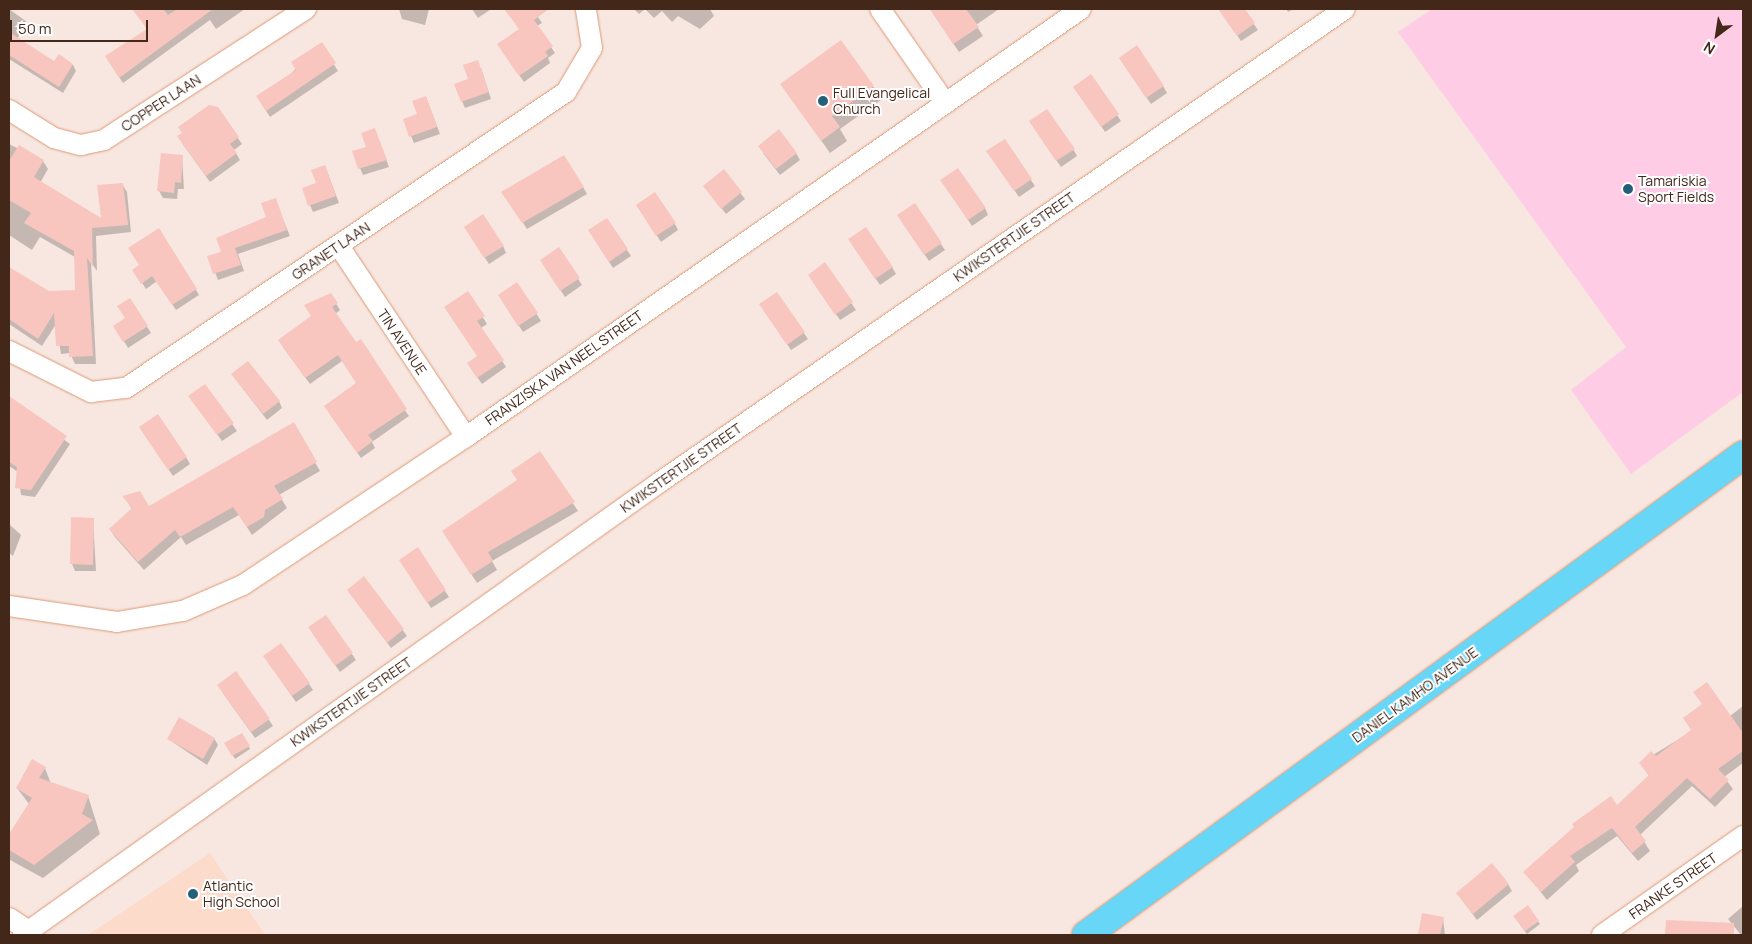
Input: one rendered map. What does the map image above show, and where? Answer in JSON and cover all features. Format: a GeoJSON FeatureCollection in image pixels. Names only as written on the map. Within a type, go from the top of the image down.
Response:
{"type":"FeatureCollection","features":[{"type":"Feature","properties":{"kind":"main road","name":"DANIEL KAMHO AVENUE"},"geometry":{"type":"LineString","coordinates":[[1086,935],[1743,455]]}},
{"type":"Feature","properties":{"kind":"street","name":"COPPER LAAN"},"geometry":{"type":"LineString","coordinates":[[9,110],[54,138],[81,144],[104,140],[306,9]]}},
{"type":"Feature","properties":{"kind":"street","name":"GRANET LAAN"},"geometry":{"type":"LineString","coordinates":[[9,351],[61,381],[91,392],[126,388],[566,92],[592,48],[586,9]]}},
{"type":"Feature","properties":{"kind":"street"},"geometry":{"type":"LineString","coordinates":[[880,9],[944,102]]}},
{"type":"Feature","properties":{"kind":"street","name":"FRANZISKA VAN NEEL STREET"},"geometry":{"type":"LineString","coordinates":[[9,606],[117,622],[183,611],[243,585],[466,437],[944,102],[1081,9]]}},
{"type":"Feature","properties":{"kind":"street","name":"KWIKSTERTJIE STREET"},"geometry":{"type":"LineString","coordinates":[[26,933],[660,482],[1345,9]]}},
{"type":"Feature","properties":{"kind":"street","name":"TIN AVENUE"},"geometry":{"type":"LineString","coordinates":[[338,246],[466,437]]}},
{"type":"Feature","properties":{"kind":"street","name":"FRANKE STREET"},"geometry":{"type":"LineString","coordinates":[[1602,935],[1740,844]]}},
{"type":"Feature","properties":{"kind":"street"},"geometry":{"type":"LineString","coordinates":[[9,918],[26,933]]}},
{"type":"Feature","properties":{"kind":"shaded area","name":"Tamariskia Sport Fields"},"geometry":{"type":"Polygon","coordinates":[[[1432,9],[1743,9],[1743,392],[1631,474],[1571,390],[1626,347],[1398,32],[1432,9]]]}},
{"type":"Feature","properties":{"kind":"shaded area","name":"Atlantic High School"},"geometry":{"type":"Polygon","coordinates":[[[210,853],[265,935],[88,935],[210,853]]]}},
{"type":"Feature","properties":{"kind":"building"},"geometry":{"type":"Polygon","coordinates":[[[132,9],[163,9],[168,15],[177,9],[213,9],[119,78],[105,56],[147,29],[132,9]]]}},
{"type":"Feature","properties":{"kind":"building"},"geometry":{"type":"Polygon","coordinates":[[[504,9],[549,9],[534,20],[553,46],[545,52],[548,56],[519,76],[497,44],[519,29],[504,9]]]}},
{"type":"Feature","properties":{"kind":"building"},"geometry":{"type":"Polygon","coordinates":[[[930,9],[966,9],[979,27],[953,44],[930,9]]]}},
{"type":"Feature","properties":{"kind":"building"},"geometry":{"type":"Polygon","coordinates":[[[1218,9],[1245,9],[1255,23],[1237,36],[1218,9]]]}},
{"type":"Feature","properties":{"kind":"building"},"geometry":{"type":"Polygon","coordinates":[[[9,32],[54,61],[59,54],[73,64],[59,87],[9,55],[9,32]]]}},
{"type":"Feature","properties":{"kind":"building","name":"Full Evangelical Church"},"geometry":{"type":"Polygon","coordinates":[[[841,40],[874,86],[832,116],[840,127],[821,141],[780,84],[841,40]]]}},
{"type":"Feature","properties":{"kind":"building"},"geometry":{"type":"Polygon","coordinates":[[[322,42],[336,63],[266,111],[256,96],[296,70],[291,62],[322,42]]]}},
{"type":"Feature","properties":{"kind":"building"},"geometry":{"type":"Polygon","coordinates":[[[1137,45],[1164,86],[1146,98],[1119,58],[1137,45]]]}},
{"type":"Feature","properties":{"kind":"building"},"geometry":{"type":"Polygon","coordinates":[[[478,60],[489,92],[461,102],[454,84],[468,79],[463,65],[478,60]]]}},
{"type":"Feature","properties":{"kind":"building"},"geometry":{"type":"Polygon","coordinates":[[[1091,74],[1119,114],[1101,127],[1073,87],[1091,74]]]}},
{"type":"Feature","properties":{"kind":"building"},"geometry":{"type":"Polygon","coordinates":[[[426,96],[437,127],[409,137],[403,119],[417,114],[412,101],[426,96]]]}},
{"type":"Feature","properties":{"kind":"building"},"geometry":{"type":"Polygon","coordinates":[[[209,105],[218,107],[239,137],[230,144],[237,153],[206,176],[177,136],[182,133],[178,127],[209,105]]]}},
{"type":"Feature","properties":{"kind":"building"},"geometry":{"type":"Polygon","coordinates":[[[1047,109],[1075,149],[1056,161],[1029,121],[1047,109]]]}},
{"type":"Feature","properties":{"kind":"building"},"geometry":{"type":"Polygon","coordinates":[[[375,128],[387,160],[358,169],[352,151],[366,147],[361,133],[375,128]]]}},
{"type":"Feature","properties":{"kind":"building"},"geometry":{"type":"Polygon","coordinates":[[[779,129],[797,153],[776,169],[758,146],[779,129]]]}},
{"type":"Feature","properties":{"kind":"building"},"geometry":{"type":"Polygon","coordinates":[[[1005,139],[1032,179],[1014,191],[986,151],[1005,139]]]}},
{"type":"Feature","properties":{"kind":"building"},"geometry":{"type":"Polygon","coordinates":[[[19,145],[44,160],[34,177],[101,218],[97,185],[123,183],[128,225],[92,228],[93,267],[87,258],[93,356],[69,357],[69,346],[56,346],[54,313],[38,339],[9,319],[9,267],[49,291],[75,290],[74,251],[24,223],[31,213],[9,200],[9,161],[19,145]]]}},
{"type":"Feature","properties":{"kind":"building"},"geometry":{"type":"Polygon","coordinates":[[[161,153],[183,155],[181,183],[175,182],[174,193],[157,191],[161,153]]]}},
{"type":"Feature","properties":{"kind":"building"},"geometry":{"type":"Polygon","coordinates":[[[564,155],[584,187],[522,223],[501,192],[564,155]]]}},
{"type":"Feature","properties":{"kind":"building"},"geometry":{"type":"Polygon","coordinates":[[[325,165],[336,196],[308,206],[302,188],[316,183],[311,170],[325,165]]]}},
{"type":"Feature","properties":{"kind":"building"},"geometry":{"type":"Polygon","coordinates":[[[958,168],[986,208],[968,220],[940,180],[958,168]]]}},
{"type":"Feature","properties":{"kind":"building"},"geometry":{"type":"Polygon","coordinates":[[[724,169],[742,192],[721,209],[703,186],[724,169]]]}},
{"type":"Feature","properties":{"kind":"building"},"geometry":{"type":"Polygon","coordinates":[[[655,192],[676,223],[656,236],[636,205],[655,192]]]}},
{"type":"Feature","properties":{"kind":"building"},"geometry":{"type":"Polygon","coordinates":[[[276,198],[287,230],[235,248],[241,265],[213,274],[207,256],[221,252],[216,238],[266,217],[261,203],[276,198]]]}},
{"type":"Feature","properties":{"kind":"building"},"geometry":{"type":"Polygon","coordinates":[[[915,203],[942,243],[924,255],[897,215],[915,203]]]}},
{"type":"Feature","properties":{"kind":"building"},"geometry":{"type":"Polygon","coordinates":[[[483,214],[504,246],[484,258],[464,227],[483,214]]]}},
{"type":"Feature","properties":{"kind":"building"},"geometry":{"type":"Polygon","coordinates":[[[607,218],[628,249],[609,262],[588,230],[607,218]]]}},
{"type":"Feature","properties":{"kind":"building"},"geometry":{"type":"Polygon","coordinates":[[[866,227],[893,267],[875,279],[848,239],[866,227]]]}},
{"type":"Feature","properties":{"kind":"building"},"geometry":{"type":"Polygon","coordinates":[[[159,228],[197,289],[172,305],[152,276],[141,284],[132,270],[139,265],[128,248],[159,228]]]}},
{"type":"Feature","properties":{"kind":"building"},"geometry":{"type":"Polygon","coordinates":[[[559,247],[580,278],[560,291],[540,260],[559,247]]]}},
{"type":"Feature","properties":{"kind":"building"},"geometry":{"type":"Polygon","coordinates":[[[825,262],[853,302],[835,315],[808,275],[825,262]]]}},
{"type":"Feature","properties":{"kind":"building"},"geometry":{"type":"Polygon","coordinates":[[[517,282],[538,313],[518,326],[498,295],[517,282]]]}},
{"type":"Feature","properties":{"kind":"building"},"geometry":{"type":"Polygon","coordinates":[[[468,291],[485,316],[477,321],[504,360],[477,378],[467,363],[477,356],[444,307],[468,291]]]}},
{"type":"Feature","properties":{"kind":"building"},"geometry":{"type":"Polygon","coordinates":[[[777,292],[805,332],[787,345],[759,304],[777,292]]]}},
{"type":"Feature","properties":{"kind":"building"},"geometry":{"type":"Polygon","coordinates":[[[331,293],[338,303],[332,307],[356,342],[361,339],[407,409],[368,435],[373,441],[357,453],[324,406],[356,383],[338,355],[305,378],[278,340],[311,316],[304,305],[331,293]]]}},
{"type":"Feature","properties":{"kind":"building"},"geometry":{"type":"Polygon","coordinates":[[[130,298],[148,326],[123,342],[113,326],[125,318],[117,306],[130,298]]]}},
{"type":"Feature","properties":{"kind":"building"},"geometry":{"type":"Polygon","coordinates":[[[248,361],[280,401],[263,414],[231,374],[248,361]]]}},
{"type":"Feature","properties":{"kind":"building"},"geometry":{"type":"Polygon","coordinates":[[[205,384],[234,423],[217,435],[188,396],[205,384]]]}},
{"type":"Feature","properties":{"kind":"building"},"geometry":{"type":"Polygon","coordinates":[[[9,396],[67,436],[31,490],[15,488],[17,467],[9,462],[9,396]]]}},
{"type":"Feature","properties":{"kind":"building"},"geometry":{"type":"Polygon","coordinates":[[[158,414],[187,457],[168,470],[139,427],[158,414]]]}},
{"type":"Feature","properties":{"kind":"building"},"geometry":{"type":"Polygon","coordinates":[[[294,422],[317,462],[274,486],[283,499],[265,510],[264,517],[247,527],[233,507],[180,537],[175,530],[138,562],[109,529],[132,508],[122,496],[140,491],[149,506],[294,422]]]}},
{"type":"Feature","properties":{"kind":"building"},"geometry":{"type":"Polygon","coordinates":[[[540,451],[575,502],[488,552],[493,561],[471,575],[442,531],[517,480],[511,471],[540,451]]]}},
{"type":"Feature","properties":{"kind":"building"},"geometry":{"type":"Polygon","coordinates":[[[71,517],[94,518],[93,565],[70,564],[71,517]]]}},
{"type":"Feature","properties":{"kind":"building"},"geometry":{"type":"Polygon","coordinates":[[[418,547],[446,590],[427,603],[399,560],[418,547]]]}},
{"type":"Feature","properties":{"kind":"building"},"geometry":{"type":"Polygon","coordinates":[[[364,576],[404,629],[387,643],[347,590],[364,576]]]}},
{"type":"Feature","properties":{"kind":"building"},"geometry":{"type":"Polygon","coordinates":[[[326,615],[353,653],[335,666],[308,627],[326,615]]]}},
{"type":"Feature","properties":{"kind":"building"},"geometry":{"type":"Polygon","coordinates":[[[281,643],[310,683],[292,696],[263,656],[281,643]]]}},
{"type":"Feature","properties":{"kind":"building"},"geometry":{"type":"Polygon","coordinates":[[[236,671],[270,719],[251,732],[217,685],[236,671]]]}},
{"type":"Feature","properties":{"kind":"building"},"geometry":{"type":"Polygon","coordinates":[[[1707,682],[1743,733],[1743,751],[1718,769],[1729,780],[1710,799],[1687,778],[1635,827],[1646,841],[1632,853],[1612,828],[1570,856],[1575,862],[1541,892],[1523,872],[1574,827],[1572,824],[1611,796],[1617,805],[1649,775],[1639,763],[1651,751],[1656,756],[1691,730],[1683,718],[1702,704],[1693,692],[1707,682]]]}},
{"type":"Feature","properties":{"kind":"building"},"geometry":{"type":"Polygon","coordinates":[[[179,717],[215,738],[203,759],[167,739],[179,717]]]}},
{"type":"Feature","properties":{"kind":"building"},"geometry":{"type":"Polygon","coordinates":[[[242,733],[250,746],[232,756],[224,743],[242,733]]]}},
{"type":"Feature","properties":{"kind":"building"},"geometry":{"type":"Polygon","coordinates":[[[32,759],[46,767],[39,778],[89,795],[82,814],[93,820],[34,865],[9,850],[9,834],[32,798],[16,788],[32,759]]]}},
{"type":"Feature","properties":{"kind":"building"},"geometry":{"type":"Polygon","coordinates":[[[1492,863],[1509,884],[1473,914],[1456,893],[1492,863]]]}},
{"type":"Feature","properties":{"kind":"building"},"geometry":{"type":"Polygon","coordinates":[[[1528,905],[1539,921],[1525,931],[1513,916],[1528,905]]]}},
{"type":"Feature","properties":{"kind":"building"},"geometry":{"type":"Polygon","coordinates":[[[1422,913],[1444,917],[1440,935],[1418,935],[1422,913]]]}},
{"type":"Feature","properties":{"kind":"building"},"geometry":{"type":"Polygon","coordinates":[[[1666,920],[1734,923],[1734,935],[1665,935],[1666,920]]]}},
{"type":"Feature","properties":{"kind":"place","name":"Full Evangelical Church"},"geometry":{"type":"Point","coordinates":[823,101]}},
{"type":"Feature","properties":{"kind":"place","name":"Tamariskia Sport Fields"},"geometry":{"type":"Point","coordinates":[1628,189]}},
{"type":"Feature","properties":{"kind":"place","name":"Atlantic High School"},"geometry":{"type":"Point","coordinates":[193,894]}}]}
